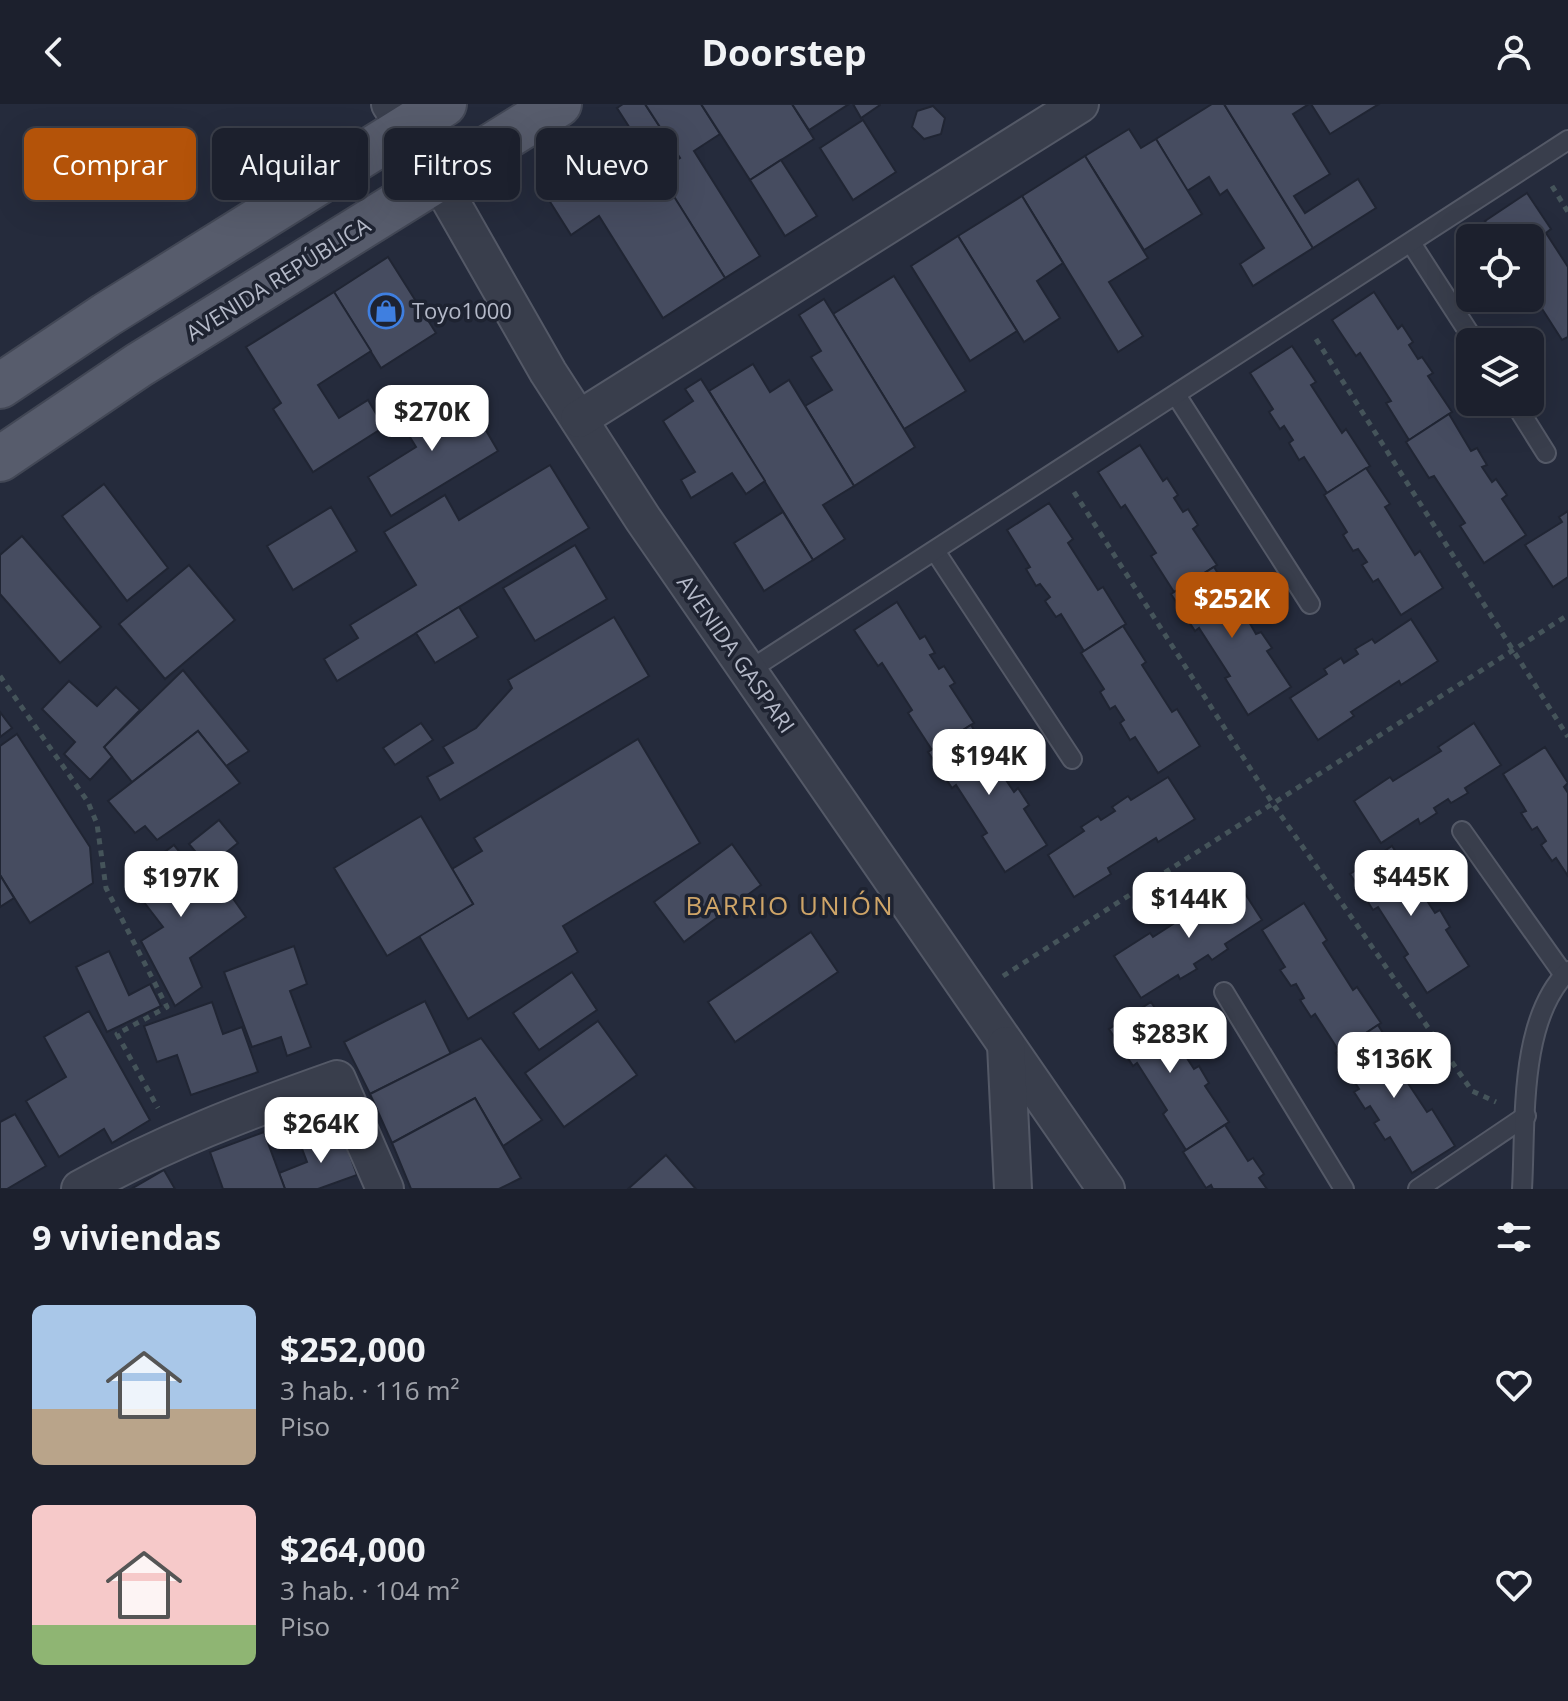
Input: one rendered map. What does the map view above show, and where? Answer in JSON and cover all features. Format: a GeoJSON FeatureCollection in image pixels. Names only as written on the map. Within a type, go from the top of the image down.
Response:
{"type":"FeatureCollection","features":[{"type":"Feature","properties":{"kind":"main road"},"geometry":{"type":"LineString","coordinates":[[0,386],[397,116],[444,104]]}},
{"type":"Feature","properties":{"kind":"main road","name":"AVENIDA REPÚBLICA"},"geometry":{"type":"LineString","coordinates":[[520,128],[559,104]]}},
{"type":"Feature","properties":{"kind":"main road","name":"AVENIDA REPÚBLICA"},"geometry":{"type":"LineString","coordinates":[[0,459],[139,365],[404,200]]}},
{"type":"Feature","properties":{"kind":"street"},"geometry":{"type":"LineString","coordinates":[[579,419],[1080,104]]}},
{"type":"Feature","properties":{"kind":"street","name":"AVENIDA GASPARI"},"geometry":{"type":"LineString","coordinates":[[450,200],[548,372],[643,519],[1106,1189]]}},
{"type":"Feature","properties":{"kind":"street"},"geometry":{"type":"LineString","coordinates":[[1006,1045],[1013,1189]]}},
{"type":"Feature","properties":{"kind":"street"},"geometry":{"type":"LineString","coordinates":[[80,1189],[238,1113],[337,1079],[385,1189]]}},
{"type":"Feature","properties":{"kind":"lane"},"geometry":{"type":"LineString","coordinates":[[748,671],[1568,140]]}},
{"type":"Feature","properties":{"kind":"lane"},"geometry":{"type":"LineString","coordinates":[[1411,243],[1466,328]]}},
{"type":"Feature","properties":{"kind":"lane"},"geometry":{"type":"LineString","coordinates":[[1176,395],[1310,604]]}},
{"type":"Feature","properties":{"kind":"lane"},"geometry":{"type":"LineString","coordinates":[[1523,416],[1546,453]]}},
{"type":"Feature","properties":{"kind":"lane"},"geometry":{"type":"LineString","coordinates":[[935,551],[1072,759]]}},
{"type":"Feature","properties":{"kind":"lane"},"geometry":{"type":"LineString","coordinates":[[1462,831],[1566,973],[1536,1026],[1530,1055],[1522,1189]]}},
{"type":"Feature","properties":{"kind":"lane"},"geometry":{"type":"LineString","coordinates":[[1224,992],[1344,1189]]}},
{"type":"Feature","properties":{"kind":"lane"},"geometry":{"type":"LineString","coordinates":[[1418,1189],[1526,1116]]}},
{"type":"Feature","properties":{"kind":"path"},"geometry":{"type":"LineString","coordinates":[[1301,314],[1568,737]]}},
{"type":"Feature","properties":{"kind":"path"},"geometry":{"type":"LineString","coordinates":[[1060,470],[1273,804],[1472,1091],[1526,1116]]}},
{"type":"Feature","properties":{"kind":"path"},"geometry":{"type":"LineString","coordinates":[[971,996],[1568,615]]}},
{"type":"Feature","properties":{"kind":"path"},"geometry":{"type":"LineString","coordinates":[[0,676],[88,802],[97,824],[106,888],[167,1007],[117,1034],[175,1141]]}},
{"type":"Feature","properties":{"kind":"building"},"geometry":{"type":"Polygon","coordinates":[[[623,104],[645,104],[661,128],[630,128],[617,108],[623,104]]]}},
{"type":"Feature","properties":{"kind":"building"},"geometry":{"type":"Polygon","coordinates":[[[645,104],[701,104],[720,134],[694,151],[760,256],[725,278],[676,200],[677,160],[680,158],[677,153],[677,128],[661,128],[645,104]]]}},
{"type":"Feature","properties":{"kind":"building"},"geometry":{"type":"Polygon","coordinates":[[[701,104],[792,104],[814,139],[750,180],[701,104]]]}},
{"type":"Feature","properties":{"kind":"building"},"geometry":{"type":"Polygon","coordinates":[[[792,104],[849,104],[809,130],[792,104]]]}},
{"type":"Feature","properties":{"kind":"building"},"geometry":{"type":"Polygon","coordinates":[[[853,104],[880,104],[880,105],[861,118],[853,104]]]}},
{"type":"Feature","properties":{"kind":"building"},"geometry":{"type":"Polygon","coordinates":[[[1212,104],[1224,104],[1313,248],[1253,286],[1240,264],[1264,248],[1227,190],[1220,195],[1209,177],[1187,191],[1156,139],[1212,104]]]}},
{"type":"Feature","properties":{"kind":"building"},"geometry":{"type":"Polygon","coordinates":[[[1224,104],[1309,104],[1293,114],[1330,174],[1294,196],[1305,213],[1358,179],[1376,208],[1313,248],[1224,104]]]}},
{"type":"Feature","properties":{"kind":"building"},"geometry":{"type":"Polygon","coordinates":[[[1311,104],[1379,104],[1330,134],[1311,104]]]}},
{"type":"Feature","properties":{"kind":"building"},"geometry":{"type":"Polygon","coordinates":[[[933,106],[945,118],[941,134],[924,139],[912,127],[917,111],[933,106]]]}},
{"type":"Feature","properties":{"kind":"building"},"geometry":{"type":"Polygon","coordinates":[[[863,120],[896,172],[853,200],[820,148],[863,120]]]}},
{"type":"Feature","properties":{"kind":"building"},"geometry":{"type":"Polygon","coordinates":[[[1129,129],[1141,148],[1156,139],[1202,214],[1144,250],[1085,156],[1129,129]]]}},
{"type":"Feature","properties":{"kind":"building"},"geometry":{"type":"Polygon","coordinates":[[[1085,156],[1148,258],[1109,282],[1143,336],[1118,352],[1022,196],[1085,156]]]}},
{"type":"Feature","properties":{"kind":"building"},"geometry":{"type":"Polygon","coordinates":[[[781,160],[817,216],[785,236],[750,180],[781,160]]]}},
{"type":"Feature","properties":{"kind":"building"},"geometry":{"type":"Polygon","coordinates":[[[1527,193],[1551,229],[1546,233],[1568,267],[1568,337],[1562,340],[1544,312],[1544,224],[1487,224],[1485,221],[1527,193]]]}},
{"type":"Feature","properties":{"kind":"building"},"geometry":{"type":"Polygon","coordinates":[[[1022,196],[1063,263],[1037,281],[1060,318],[1024,342],[958,236],[1022,196]]]}},
{"type":"Feature","properties":{"kind":"building"},"geometry":{"type":"Polygon","coordinates":[[[549,200],[676,200],[725,278],[663,318],[599,216],[571,235],[549,200]]]}},
{"type":"Feature","properties":{"kind":"building"},"geometry":{"type":"Polygon","coordinates":[[[958,236],[1017,331],[970,361],[911,266],[958,236]]]}},
{"type":"Feature","properties":{"kind":"building"},"geometry":{"type":"Polygon","coordinates":[[[388,257],[436,333],[381,368],[334,292],[388,257]]]}},
{"type":"Feature","properties":{"kind":"building"},"geometry":{"type":"Polygon","coordinates":[[[894,276],[966,391],[904,429],[833,314],[894,276]]]}},
{"type":"Feature","properties":{"kind":"building"},"geometry":{"type":"Polygon","coordinates":[[[334,292],[371,351],[318,385],[339,418],[368,400],[384,427],[313,472],[273,409],[281,403],[246,347],[334,292]]]}},
{"type":"Feature","properties":{"kind":"building"},"geometry":{"type":"Polygon","coordinates":[[[1374,292],[1398,329],[1402,325],[1413,342],[1409,345],[1433,373],[1428,376],[1452,412],[1409,440],[1386,403],[1391,401],[1360,353],[1356,356],[1332,320],[1374,292]]]}},
{"type":"Feature","properties":{"kind":"building"},"geometry":{"type":"Polygon","coordinates":[[[824,299],[915,447],[854,486],[805,406],[832,390],[811,357],[821,351],[799,315],[824,299]]]}},
{"type":"Feature","properties":{"kind":"building"},"geometry":{"type":"Polygon","coordinates":[[[1292,346],[1316,382],[1311,385],[1342,433],[1346,429],[1370,466],[1327,493],[1304,457],[1299,460],[1289,443],[1293,440],[1284,426],[1280,429],[1269,412],[1273,409],[1250,373],[1292,346]]]}},
{"type":"Feature","properties":{"kind":"building"},"geometry":{"type":"Polygon","coordinates":[[[753,364],[770,392],[789,380],[854,486],[823,505],[845,539],[813,560],[709,391],[753,364]]]}},
{"type":"Feature","properties":{"kind":"building"},"geometry":{"type":"Polygon","coordinates":[[[701,379],[765,481],[746,494],[732,473],[691,498],[681,480],[695,472],[663,421],[693,401],[685,389],[701,379]]]}},
{"type":"Feature","properties":{"kind":"building"},"geometry":{"type":"Polygon","coordinates":[[[427,394],[442,420],[470,403],[498,451],[391,516],[368,477],[416,447],[395,413],[427,394]]]}},
{"type":"Feature","properties":{"kind":"building"},"geometry":{"type":"Polygon","coordinates":[[[1449,414],[1471,451],[1477,448],[1487,465],[1482,467],[1492,482],[1496,479],[1507,495],[1502,499],[1526,535],[1484,563],[1460,526],[1465,523],[1434,476],[1429,478],[1406,442],[1449,414]]]}},
{"type":"Feature","properties":{"kind":"building"},"geometry":{"type":"Polygon","coordinates":[[[1140,445],[1163,481],[1167,478],[1178,495],[1174,498],[1183,512],[1188,509],[1198,525],[1193,529],[1217,565],[1174,592],[1151,556],[1156,553],[1125,505],[1121,508],[1098,472],[1140,445]]]}},
{"type":"Feature","properties":{"kind":"building"},"geometry":{"type":"Polygon","coordinates":[[[550,465],[589,528],[337,681],[324,659],[358,638],[350,625],[416,585],[384,532],[445,495],[459,520],[550,465]]]}},
{"type":"Feature","properties":{"kind":"building"},"geometry":{"type":"Polygon","coordinates":[[[1366,468],[1390,504],[1385,507],[1415,555],[1420,551],[1443,588],[1401,615],[1378,579],[1373,582],[1362,565],[1367,562],[1358,549],[1353,551],[1343,535],[1347,532],[1324,495],[1366,468]]]}},
{"type":"Feature","properties":{"kind":"building"},"geometry":{"type":"Polygon","coordinates":[[[104,484],[168,568],[127,601],[62,516],[104,484]]]}},
{"type":"Feature","properties":{"kind":"building"},"geometry":{"type":"Polygon","coordinates":[[[1049,503],[1073,539],[1068,543],[1098,590],[1103,587],[1126,624],[1084,651],[1061,614],[1056,617],[1045,601],[1050,597],[1040,584],[1036,586],[1026,569],[1030,567],[1007,530],[1049,503]]]}},
{"type":"Feature","properties":{"kind":"building"},"geometry":{"type":"Polygon","coordinates":[[[331,507],[357,551],[293,590],[267,546],[331,507]]]}},
{"type":"Feature","properties":{"kind":"building"},"geometry":{"type":"Polygon","coordinates":[[[1568,511],[1568,577],[1553,587],[1525,545],[1562,522],[1559,517],[1568,511]]]}},
{"type":"Feature","properties":{"kind":"building"},"geometry":{"type":"Polygon","coordinates":[[[783,512],[813,560],[764,591],[734,543],[783,512]]]}},
{"type":"Feature","properties":{"kind":"building"},"geometry":{"type":"Polygon","coordinates":[[[22,536],[101,627],[60,663],[0,594],[0,555],[22,536]]]}},
{"type":"Feature","properties":{"kind":"building"},"geometry":{"type":"Polygon","coordinates":[[[575,545],[607,599],[535,641],[503,588],[575,545]]]}},
{"type":"Feature","properties":{"kind":"building"},"geometry":{"type":"Polygon","coordinates":[[[189,565],[235,620],[165,679],[119,624],[189,565]]]}},
{"type":"Feature","properties":{"kind":"building"},"geometry":{"type":"Polygon","coordinates":[[[1214,567],[1237,604],[1242,600],[1252,617],[1248,620],[1256,634],[1261,632],[1272,648],[1267,651],[1291,687],[1248,715],[1225,678],[1230,676],[1199,628],[1195,631],[1171,594],[1214,567]]]}},
{"type":"Feature","properties":{"kind":"building"},"geometry":{"type":"Polygon","coordinates":[[[897,602],[920,639],[925,636],[935,653],[930,655],[939,669],[944,666],[955,683],[950,686],[974,723],[932,750],[908,713],[912,710],[882,663],[878,666],[854,630],[897,602]]]}},
{"type":"Feature","properties":{"kind":"building"},"geometry":{"type":"Polygon","coordinates":[[[459,607],[478,637],[435,663],[416,633],[459,607]]]}},
{"type":"Feature","properties":{"kind":"building"},"geometry":{"type":"Polygon","coordinates":[[[614,617],[649,676],[440,800],[427,777],[453,763],[443,747],[476,728],[512,688],[508,680],[614,617]]]}},
{"type":"Feature","properties":{"kind":"building"},"geometry":{"type":"Polygon","coordinates":[[[1411,619],[1438,661],[1401,685],[1399,681],[1351,712],[1354,716],[1318,740],[1290,698],[1327,674],[1324,669],[1341,658],[1344,663],[1358,654],[1355,649],[1372,639],[1375,643],[1411,619]]]}},
{"type":"Feature","properties":{"kind":"building"},"geometry":{"type":"Polygon","coordinates":[[[1123,626],[1146,662],[1142,665],[1172,712],[1177,709],[1200,746],[1158,773],[1135,737],[1130,740],[1120,723],[1124,720],[1115,706],[1110,709],[1100,692],[1104,689],[1081,653],[1123,626]]]}},
{"type":"Feature","properties":{"kind":"building"},"geometry":{"type":"Polygon","coordinates":[[[183,670],[249,751],[226,766],[198,731],[132,782],[104,747],[183,670]]]}},
{"type":"Feature","properties":{"kind":"building"},"geometry":{"type":"Polygon","coordinates":[[[69,681],[97,706],[116,687],[140,710],[104,747],[112,757],[90,780],[64,754],[75,742],[42,709],[69,681]]]}},
{"type":"Feature","properties":{"kind":"building"},"geometry":{"type":"Polygon","coordinates":[[[0,712],[12,728],[0,737],[0,712]]]}},
{"type":"Feature","properties":{"kind":"building"},"geometry":{"type":"Polygon","coordinates":[[[421,723],[433,740],[395,765],[383,748],[421,723]]]}},
{"type":"Feature","properties":{"kind":"building"},"geometry":{"type":"Polygon","coordinates":[[[1474,723],[1501,765],[1465,788],[1468,793],[1451,803],[1448,799],[1434,808],[1437,813],[1420,824],[1418,819],[1381,843],[1354,801],[1390,777],[1393,781],[1441,751],[1438,747],[1474,723]]]}},
{"type":"Feature","properties":{"kind":"building"},"geometry":{"type":"Polygon","coordinates":[[[971,725],[993,761],[998,758],[1009,775],[1004,777],[1014,792],[1018,788],[1029,805],[1024,809],[1047,845],[1005,872],[982,836],[987,833],[956,785],[952,788],[928,752],[971,725]]]}},
{"type":"Feature","properties":{"kind":"building"},"geometry":{"type":"Polygon","coordinates":[[[198,731],[240,783],[157,840],[145,826],[135,833],[108,801],[198,731]]]}},
{"type":"Feature","properties":{"kind":"building"},"geometry":{"type":"Polygon","coordinates":[[[17,734],[90,847],[93,883],[30,923],[0,875],[0,746],[17,734]]]}},
{"type":"Feature","properties":{"kind":"building"},"geometry":{"type":"Polygon","coordinates":[[[638,739],[700,843],[563,926],[578,952],[468,1019],[419,936],[473,904],[452,869],[482,851],[474,838],[638,739]]]}},
{"type":"Feature","properties":{"kind":"building"},"geometry":{"type":"Polygon","coordinates":[[[1545,747],[1568,783],[1564,787],[1568,793],[1568,876],[1556,858],[1552,861],[1541,845],[1546,841],[1537,827],[1532,830],[1521,813],[1526,811],[1503,774],[1545,747]]]}},
{"type":"Feature","properties":{"kind":"building"},"geometry":{"type":"Polygon","coordinates":[[[1168,777],[1195,819],[1158,842],[1156,838],[1108,868],[1111,874],[1074,897],[1048,855],[1084,831],[1081,827],[1098,816],[1101,820],[1115,811],[1112,807],[1128,796],[1131,800],[1168,777]]]}},
{"type":"Feature","properties":{"kind":"building"},"geometry":{"type":"Polygon","coordinates":[[[421,816],[473,904],[387,956],[334,868],[421,816]]]}},
{"type":"Feature","properties":{"kind":"building"},"geometry":{"type":"Polygon","coordinates":[[[219,820],[238,843],[208,867],[189,844],[219,820]]]}},
{"type":"Feature","properties":{"kind":"building"},"geometry":{"type":"Polygon","coordinates":[[[732,844],[761,885],[684,942],[654,902],[732,844]]]}},
{"type":"Feature","properties":{"kind":"building"},"geometry":{"type":"Polygon","coordinates":[[[174,845],[216,897],[227,890],[246,917],[190,958],[202,987],[175,1006],[141,941],[163,927],[127,880],[174,845]]]}},
{"type":"Feature","properties":{"kind":"building"},"geometry":{"type":"Polygon","coordinates":[[[1392,846],[1416,882],[1420,879],[1431,896],[1426,899],[1435,913],[1440,910],[1450,927],[1446,930],[1469,966],[1427,993],[1404,957],[1408,954],[1378,907],[1373,910],[1350,874],[1392,846]]]}},
{"type":"Feature","properties":{"kind":"building"},"geometry":{"type":"Polygon","coordinates":[[[0,875],[14,898],[0,907],[0,875]]]}},
{"type":"Feature","properties":{"kind":"building"},"geometry":{"type":"Polygon","coordinates":[[[1235,878],[1262,920],[1225,944],[1228,949],[1212,960],[1208,955],[1194,964],[1197,969],[1180,979],[1178,975],[1141,998],[1114,956],[1150,933],[1153,937],[1201,906],[1198,902],[1235,878]]]}},
{"type":"Feature","properties":{"kind":"building"},"geometry":{"type":"Polygon","coordinates":[[[1304,903],[1327,940],[1323,943],[1353,990],[1357,987],[1381,1023],[1339,1051],[1315,1014],[1311,1017],[1300,1000],[1304,998],[1296,984],[1291,986],[1280,970],[1285,967],[1262,930],[1304,903]]]}},
{"type":"Feature","properties":{"kind":"building"},"geometry":{"type":"Polygon","coordinates":[[[811,932],[838,972],[735,1042],[708,1002],[811,932]]]}},
{"type":"Feature","properties":{"kind":"building"},"geometry":{"type":"Polygon","coordinates":[[[294,946],[307,984],[290,991],[311,1047],[287,1056],[281,1037],[252,1047],[224,972],[294,946]]]}},
{"type":"Feature","properties":{"kind":"building"},"geometry":{"type":"Polygon","coordinates":[[[109,951],[129,995],[150,984],[161,1006],[107,1032],[76,967],[109,951]]]}},
{"type":"Feature","properties":{"kind":"building"},"geometry":{"type":"Polygon","coordinates":[[[572,972],[597,1010],[539,1050],[513,1013],[572,972]]]}},
{"type":"Feature","properties":{"kind":"building"},"geometry":{"type":"Polygon","coordinates":[[[425,1001],[451,1054],[370,1094],[344,1042],[425,1001]]]}},
{"type":"Feature","properties":{"kind":"building"},"geometry":{"type":"Polygon","coordinates":[[[212,1002],[223,1034],[242,1027],[258,1072],[191,1095],[177,1055],[157,1062],[144,1026],[212,1002]]]}},
{"type":"Feature","properties":{"kind":"building"},"geometry":{"type":"Polygon","coordinates":[[[1151,1002],[1175,1039],[1179,1035],[1190,1052],[1185,1055],[1194,1069],[1199,1066],[1209,1083],[1205,1086],[1229,1122],[1186,1150],[1163,1114],[1167,1110],[1137,1063],[1133,1066],[1109,1029],[1151,1002]]]}},
{"type":"Feature","properties":{"kind":"building"},"geometry":{"type":"Polygon","coordinates":[[[89,1011],[150,1120],[112,1143],[104,1129],[59,1157],[26,1101],[66,1077],[44,1037],[89,1011]]]}},
{"type":"Feature","properties":{"kind":"building"},"geometry":{"type":"Polygon","coordinates":[[[598,1021],[637,1075],[564,1127],[525,1073],[598,1021]]]}},
{"type":"Feature","properties":{"kind":"building"},"geometry":{"type":"Polygon","coordinates":[[[1378,1025],[1401,1062],[1396,1065],[1427,1112],[1432,1109],[1455,1146],[1412,1173],[1390,1137],[1385,1140],[1374,1123],[1379,1120],[1370,1106],[1365,1109],[1354,1092],[1359,1089],[1336,1053],[1378,1025]]]}},
{"type":"Feature","properties":{"kind":"building"},"geometry":{"type":"Polygon","coordinates":[[[481,1038],[542,1120],[503,1146],[475,1098],[392,1143],[370,1094],[481,1038]]]}},
{"type":"Feature","properties":{"kind":"building"},"geometry":{"type":"Polygon","coordinates":[[[475,1098],[521,1178],[499,1189],[411,1189],[392,1143],[475,1098]]]}},
{"type":"Feature","properties":{"kind":"building"},"geometry":{"type":"Polygon","coordinates":[[[15,1114],[46,1166],[7,1189],[0,1189],[0,1122],[15,1114]]]}},
{"type":"Feature","properties":{"kind":"building"},"geometry":{"type":"Polygon","coordinates":[[[1225,1125],[1248,1161],[1253,1158],[1264,1174],[1259,1178],[1267,1189],[1213,1189],[1211,1185],[1206,1188],[1183,1152],[1225,1125]]]}},
{"type":"Feature","properties":{"kind":"building"},"geometry":{"type":"Polygon","coordinates":[[[341,1131],[357,1175],[318,1189],[285,1189],[279,1173],[307,1162],[301,1146],[341,1131]]]}},
{"type":"Feature","properties":{"kind":"building"},"geometry":{"type":"Polygon","coordinates":[[[264,1132],[285,1189],[223,1189],[210,1152],[264,1132]]]}},
{"type":"Feature","properties":{"kind":"building"},"geometry":{"type":"Polygon","coordinates":[[[666,1155],[696,1189],[628,1189],[666,1155]]]}},
{"type":"Feature","properties":{"kind":"building"},"geometry":{"type":"Polygon","coordinates":[[[164,1170],[175,1189],[131,1189],[164,1170]]]}},
{"type":"Feature","properties":{"kind":"place","name":"Toyo1000"},"geometry":{"type":"Point","coordinates":[386,311]}},
{"type":"Feature","properties":{"kind":"district","name":"BARRIO UNIÓN"},"geometry":{"type":"Point","coordinates":[790,906]}}]}
